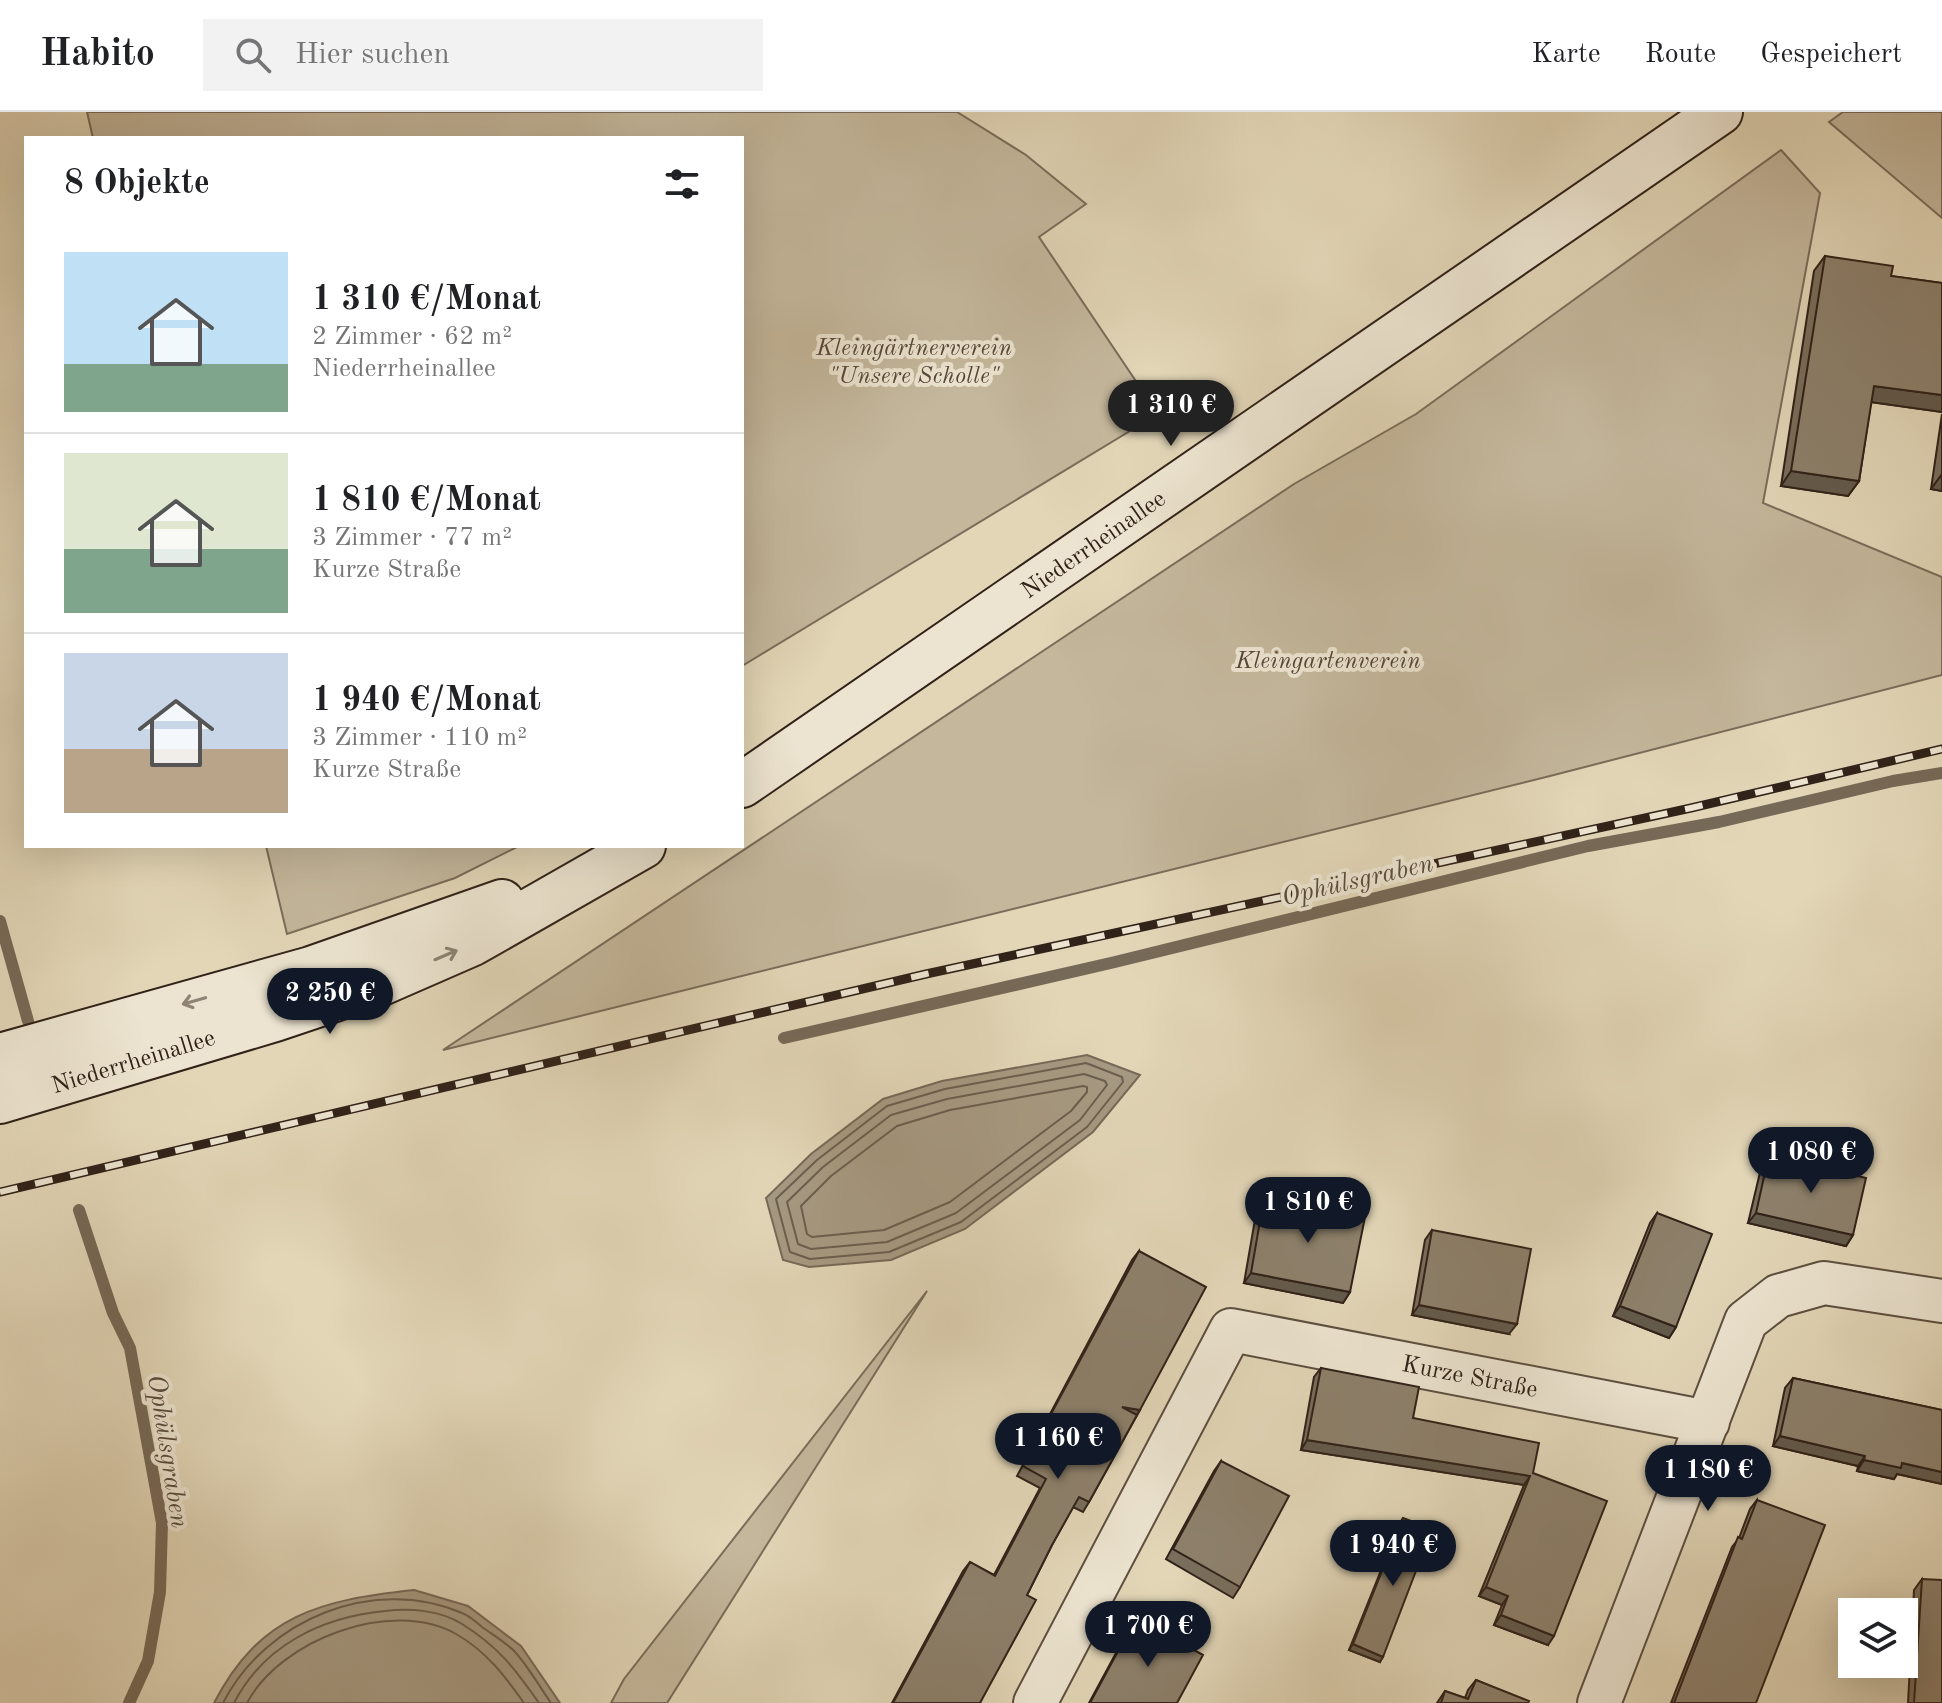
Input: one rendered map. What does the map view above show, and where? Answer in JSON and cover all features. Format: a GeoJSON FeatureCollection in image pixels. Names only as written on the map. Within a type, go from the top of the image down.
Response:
{"type":"FeatureCollection","features":[{"type":"Feature","properties":{"kind":"main road","name":"Niederrheinallee"},"geometry":{"type":"LineString","coordinates":[[744,784],[1720,112]]}},
{"type":"Feature","properties":{"kind":"main road","name":"Niederrheinallee"},"geometry":{"type":"LineString","coordinates":[[0,1056],[311,969],[628,854]]}},
{"type":"Feature","properties":{"kind":"main road","name":"Niederrheinallee"},"geometry":{"type":"LineString","coordinates":[[0,1101],[275,1019],[379,984],[473,943],[628,854]]}},
{"type":"Feature","properties":{"kind":"street"},"geometry":{"type":"LineString","coordinates":[[1599,1703],[1746,1321],[1778,1296],[1824,1283],[1942,1301]]}},
{"type":"Feature","properties":{"kind":"street","name":"Kurze Straße"},"geometry":{"type":"LineString","coordinates":[[1035,1703],[1231,1330],[1708,1422]]}},
{"type":"Feature","properties":{"kind":"green space","name":"Kleingärtnerverein \"Unsere Scholle\""},"geometry":{"type":"Polygon","coordinates":[[[87,112],[957,112],[1026,155],[1086,204],[1039,237],[1158,414],[744,665],[744,136],[93,136],[87,112]]]}},
{"type":"Feature","properties":{"kind":"green space"},"geometry":{"type":"Polygon","coordinates":[[[1843,112],[1942,112],[1942,218],[1829,122],[1843,112]]]}},
{"type":"Feature","properties":{"kind":"green space","name":"Kleingartenverein"},"geometry":{"type":"Polygon","coordinates":[[[1781,150],[1820,193],[1763,503],[1942,577],[1942,675],[1550,776],[443,1050],[1294,484],[1416,414],[1781,150]]]}},
{"type":"Feature","properties":{"kind":"green space"},"geometry":{"type":"Polygon","coordinates":[[[266,848],[515,848],[455,878],[287,934],[266,848]]]}},
{"type":"Feature","properties":{"kind":"green space"},"geometry":{"type":"Polygon","coordinates":[[[927,1291],[667,1703],[611,1703],[624,1679],[927,1291]]]}},
{"type":"Feature","properties":{"kind":"water"},"geometry":{"type":"Polygon","coordinates":[[[1087,1055],[1140,1075],[1093,1132],[965,1229],[891,1260],[809,1267],[783,1260],[766,1198],[811,1154],[883,1099],[942,1081],[1087,1055]]]}},
{"type":"Feature","properties":{"kind":"water"},"geometry":{"type":"Polygon","coordinates":[[[414,1590],[468,1606],[521,1646],[560,1703],[214,1703],[232,1673],[252,1649],[296,1617],[350,1599],[414,1590]]]}},
{"type":"Feature","properties":{"kind":"building"},"geometry":{"type":"Polygon","coordinates":[[[1825,256],[1893,266],[1891,276],[1942,283],[1942,395],[1874,386],[1859,481],[1791,471],[1825,256]]]}},
{"type":"Feature","properties":{"kind":"building"},"geometry":{"type":"Polygon","coordinates":[[[1769,1154],[1866,1178],[1853,1235],[1756,1213],[1769,1154]]]}},
{"type":"Feature","properties":{"kind":"building"},"geometry":{"type":"Polygon","coordinates":[[[1264,1198],[1365,1217],[1350,1292],[1251,1273],[1264,1198]]]}},
{"type":"Feature","properties":{"kind":"building"},"geometry":{"type":"Polygon","coordinates":[[[1657,1213],[1712,1234],[1676,1327],[1620,1306],[1657,1213]]]}},
{"type":"Feature","properties":{"kind":"building"},"geometry":{"type":"Polygon","coordinates":[[[1432,1230],[1531,1249],[1517,1324],[1419,1305],[1432,1230]]]}},
{"type":"Feature","properties":{"kind":"building"},"geometry":{"type":"Polygon","coordinates":[[[1139,1251],[1206,1287],[1140,1410],[1122,1407],[1137,1415],[1089,1502],[1079,1497],[1052,1545],[1027,1595],[1036,1600],[980,1703],[893,1703],[970,1562],[995,1576],[1046,1479],[1023,1466],[1139,1251]]]}},
{"type":"Feature","properties":{"kind":"building"},"geometry":{"type":"Polygon","coordinates":[[[1321,1368],[1419,1387],[1413,1418],[1539,1443],[1533,1473],[1607,1501],[1554,1636],[1501,1615],[1508,1596],[1486,1587],[1530,1476],[1307,1440],[1321,1368]]]}},
{"type":"Feature","properties":{"kind":"building"},"geometry":{"type":"Polygon","coordinates":[[[1793,1378],[1942,1410],[1942,1472],[1902,1463],[1901,1468],[1864,1460],[1865,1456],[1780,1436],[1793,1378]]]}},
{"type":"Feature","properties":{"kind":"building"},"geometry":{"type":"Polygon","coordinates":[[[1221,1461],[1289,1496],[1240,1587],[1173,1549],[1221,1461]]]}},
{"type":"Feature","properties":{"kind":"building"},"geometry":{"type":"Polygon","coordinates":[[[1757,1500],[1825,1525],[1756,1703],[1674,1703],[1738,1537],[1742,1539],[1757,1500]]]}},
{"type":"Feature","properties":{"kind":"building"},"geometry":{"type":"Polygon","coordinates":[[[1403,1518],[1432,1529],[1383,1657],[1353,1644],[1403,1518]]]}},
{"type":"Feature","properties":{"kind":"building"},"geometry":{"type":"Polygon","coordinates":[[[1922,1579],[1942,1580],[1942,1703],[1914,1703],[1922,1579]]]}},
{"type":"Feature","properties":{"kind":"building"},"geometry":{"type":"Polygon","coordinates":[[[1136,1618],[1203,1655],[1177,1703],[1090,1703],[1136,1618]]]}},
{"type":"Feature","properties":{"kind":"building"},"geometry":{"type":"Polygon","coordinates":[[[1476,1680],[1529,1701],[1441,1703],[1445,1691],[1468,1699],[1476,1680]]]}},
{"type":"Feature","properties":{"kind":"waterway","name":"Ophülsgraben"},"geometry":{"type":"LineString","coordinates":[[784,1038],[1115,962],[1588,846],[1719,822],[1893,781],[1942,773]]}},
{"type":"Feature","properties":{"kind":"waterway"},"geometry":{"type":"LineString","coordinates":[[0,921],[28,1021]]}},
{"type":"Feature","properties":{"kind":"waterway","name":"Ophülsgraben"},"geometry":{"type":"LineString","coordinates":[[79,1210],[113,1313],[130,1348],[162,1523],[160,1592],[148,1661],[129,1703]]}},
{"type":"Feature","properties":{"kind":"railway"},"geometry":{"type":"LineString","coordinates":[[0,1192],[926,974],[1691,808],[1942,749]]}}]}
